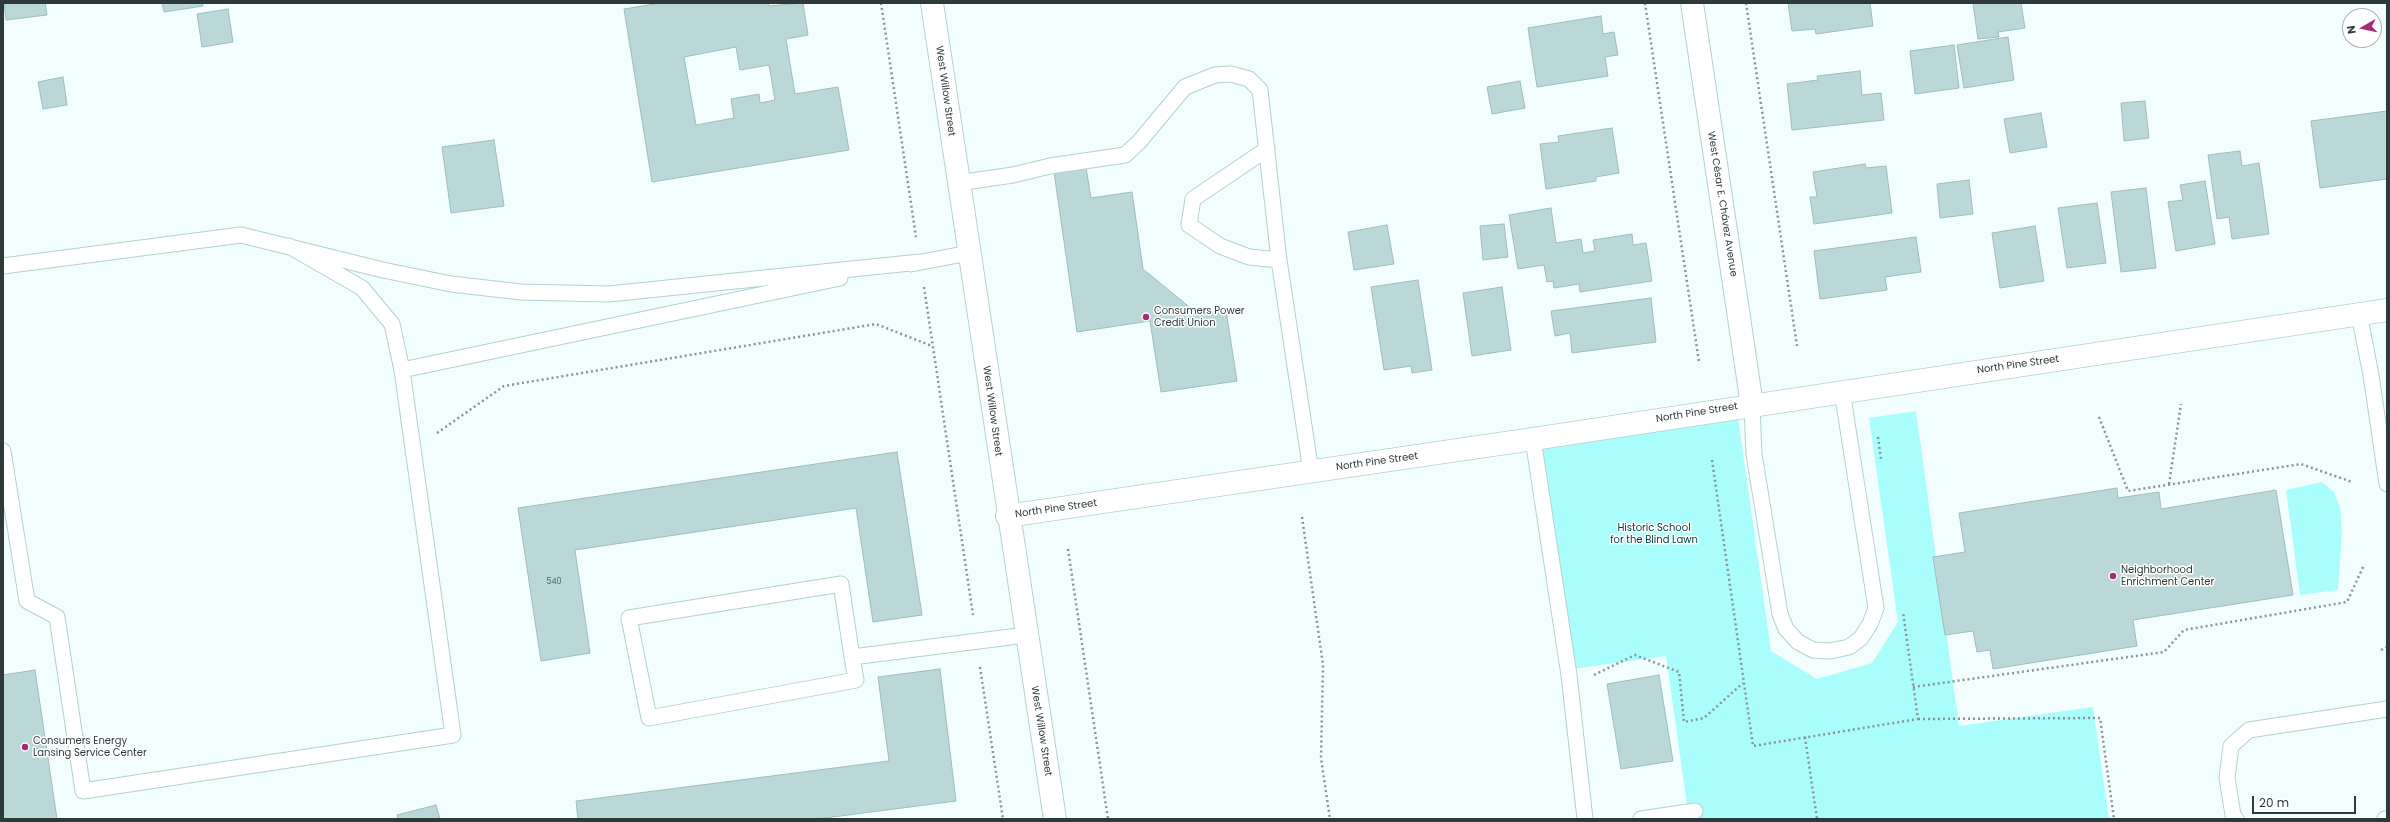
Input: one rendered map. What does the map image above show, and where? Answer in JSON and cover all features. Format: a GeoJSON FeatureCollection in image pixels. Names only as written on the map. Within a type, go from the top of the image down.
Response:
{"type":"FeatureCollection","features":[{"type":"Feature","properties":{"kind":"street","name":"West Willow Street"},"geometry":{"type":"LineString","coordinates":[[932,3],[1007,516],[1055,819]]}},
{"type":"Feature","properties":{"kind":"street","name":"West César E. Chávez Avenue"},"geometry":{"type":"LineString","coordinates":[[1692,3],[1752,405]]}},
{"type":"Feature","properties":{"kind":"street","name":"North Pine Street"},"geometry":{"type":"LineString","coordinates":[[1007,516],[1533,439],[1842,391],[2387,310]]}},
{"type":"Feature","properties":{"kind":"lane"},"geometry":{"type":"LineString","coordinates":[[958,183],[1013,175],[1050,166],[1125,155],[1185,87],[1215,75],[1232,74],[1249,79],[1260,90],[1279,260],[1311,472]]}},
{"type":"Feature","properties":{"kind":"lane"},"geometry":{"type":"LineString","coordinates":[[1267,149],[1193,199],[1189,225],[1220,246],[1249,257],[1279,260]]}},
{"type":"Feature","properties":{"kind":"lane"},"geometry":{"type":"LineString","coordinates":[[3,266],[241,235],[383,270],[436,281],[521,292],[609,294],[920,262]]}},
{"type":"Feature","properties":{"kind":"lane"},"geometry":{"type":"LineString","coordinates":[[3,451],[27,601],[57,616],[83,791],[453,735],[402,370],[392,324],[362,288],[289,246]]}},
{"type":"Feature","properties":{"kind":"lane"},"geometry":{"type":"LineString","coordinates":[[402,370],[969,253]]}},
{"type":"Feature","properties":{"kind":"lane"},"geometry":{"type":"LineString","coordinates":[[2359,314],[2371,375],[2387,484]]}},
{"type":"Feature","properties":{"kind":"lane"},"geometry":{"type":"LineString","coordinates":[[1752,405],[1754,454],[1780,614],[1786,629],[1798,642],[1813,650],[1830,651],[1849,647],[1861,638],[1870,624],[1876,608],[1842,391]]}},
{"type":"Feature","properties":{"kind":"lane"},"geometry":{"type":"LineString","coordinates":[[1533,439],[1568,675],[1585,819]]}},
{"type":"Feature","properties":{"kind":"lane"},"geometry":{"type":"LineString","coordinates":[[841,584],[852,657],[856,680],[649,718],[629,618],[841,584]]}},
{"type":"Feature","properties":{"kind":"lane"},"geometry":{"type":"LineString","coordinates":[[852,657],[1026,635]]}},
{"type":"Feature","properties":{"kind":"lane"},"geometry":{"type":"LineString","coordinates":[[2236,819],[2233,815],[2227,778],[2231,746],[2249,730],[2387,709]]}},
{"type":"Feature","properties":{"kind":"lane"},"geometry":{"type":"LineString","coordinates":[[1641,819],[1695,811]]}},
{"type":"Feature","properties":{"kind":"path"},"geometry":{"type":"LineString","coordinates":[[881,3],[1003,819]]}},
{"type":"Feature","properties":{"kind":"path"},"geometry":{"type":"LineString","coordinates":[[1645,3],[1699,362]]}},
{"type":"Feature","properties":{"kind":"path"},"geometry":{"type":"LineString","coordinates":[[1746,3],[1797,346]]}},
{"type":"Feature","properties":{"kind":"path"},"geometry":{"type":"LineString","coordinates":[[413,450],[504,386],[876,324],[932,347]]}},
{"type":"Feature","properties":{"kind":"path"},"geometry":{"type":"LineString","coordinates":[[2169,484],[2181,404]]}},
{"type":"Feature","properties":{"kind":"path"},"geometry":{"type":"LineString","coordinates":[[2099,417],[2128,491],[2301,464],[2352,482]]}},
{"type":"Feature","properties":{"kind":"path"},"geometry":{"type":"LineString","coordinates":[[1302,517],[1323,665],[1321,758],[1330,819]]}},
{"type":"Feature","properties":{"kind":"path"},"geometry":{"type":"LineString","coordinates":[[1068,549],[1108,819]]}},
{"type":"Feature","properties":{"kind":"path"},"geometry":{"type":"LineString","coordinates":[[1913,687],[2164,652],[2184,630],[2347,602],[2364,564]]}},
{"type":"Feature","properties":{"kind":"path"},"geometry":{"type":"LineString","coordinates":[[2380,650],[2387,647]]}},
{"type":"Feature","properties":{"kind":"path"},"geometry":{"type":"LineString","coordinates":[[1588,678],[1635,655],[1679,672],[1684,722],[1704,718],[1744,683]]}},
{"type":"Feature","properties":{"kind":"path"},"geometry":{"type":"LineString","coordinates":[[1918,719],[2100,718],[2114,819]]}},
{"type":"Feature","properties":{"kind":"path"},"geometry":{"type":"LineString","coordinates":[[1804,737],[1817,819]]}},
{"type":"Feature","properties":{"kind":"green space","name":"Historic School for the Blind Lawn"},"geometry":{"type":"Polygon","coordinates":[[[1916,411],[1959,726],[2093,707],[2109,819],[1689,819],[1666,656],[1572,669],[1541,445],[1738,418],[1771,651],[1817,679],[1872,663],[1898,622],[1869,418],[1916,411]]]}},
{"type":"Feature","properties":{"kind":"green space"},"geometry":{"type":"Polygon","coordinates":[[[2322,482],[2334,492],[2340,507],[2342,533],[2338,590],[2300,595],[2286,490],[2322,482]]]}},
{"type":"Feature","properties":{"kind":"building"},"geometry":{"type":"Polygon","coordinates":[[[4,3],[45,3],[47,15],[6,20],[4,3]]]}},
{"type":"Feature","properties":{"kind":"building"},"geometry":{"type":"Polygon","coordinates":[[[162,3],[202,3],[203,6],[164,12],[162,3]]]}},
{"type":"Feature","properties":{"kind":"building"},"geometry":{"type":"Polygon","coordinates":[[[661,3],[769,3],[769,6],[803,3],[808,35],[786,39],[795,94],[838,87],[849,150],[652,182],[624,9],[661,3]],[[736,47],[684,57],[696,125],[734,118],[731,99],[759,94],[760,103],[775,100],[769,65],[740,70],[736,47]]]}},
{"type":"Feature","properties":{"kind":"building"},"geometry":{"type":"Polygon","coordinates":[[[1788,3],[1870,3],[1873,26],[1816,34],[1815,29],[1792,31],[1788,3]]]}},
{"type":"Feature","properties":{"kind":"building"},"geometry":{"type":"Polygon","coordinates":[[[1973,3],[2021,3],[2025,28],[1998,32],[1999,37],[1978,39],[1973,3]]]}},
{"type":"Feature","properties":{"kind":"building"},"geometry":{"type":"Polygon","coordinates":[[[228,9],[233,42],[202,47],[197,14],[228,9]]]}},
{"type":"Feature","properties":{"kind":"building"},"geometry":{"type":"Polygon","coordinates":[[[1601,16],[1603,34],[1614,32],[1618,55],[1605,57],[1608,76],[1537,87],[1528,28],[1601,16]]]}},
{"type":"Feature","properties":{"kind":"building"},"geometry":{"type":"Polygon","coordinates":[[[2008,37],[2014,80],[1964,88],[1957,45],[2008,37]]]}},
{"type":"Feature","properties":{"kind":"building"},"geometry":{"type":"Polygon","coordinates":[[[1954,45],[1959,88],[1915,94],[1910,51],[1954,45]]]}},
{"type":"Feature","properties":{"kind":"building"},"geometry":{"type":"Polygon","coordinates":[[[1860,71],[1862,95],[1881,93],[1884,120],[1792,130],[1787,84],[1818,80],[1817,76],[1860,71]]]}},
{"type":"Feature","properties":{"kind":"building"},"geometry":{"type":"Polygon","coordinates":[[[63,77],[67,105],[43,109],[38,82],[63,77]]]}},
{"type":"Feature","properties":{"kind":"building"},"geometry":{"type":"Polygon","coordinates":[[[1520,81],[1525,108],[1492,114],[1487,87],[1520,81]]]}},
{"type":"Feature","properties":{"kind":"building"},"geometry":{"type":"Polygon","coordinates":[[[2145,101],[2149,138],[2124,141],[2121,103],[2145,101]]]}},
{"type":"Feature","properties":{"kind":"building"},"geometry":{"type":"Polygon","coordinates":[[[2387,111],[2387,179],[2320,188],[2311,121],[2387,111]]]}},
{"type":"Feature","properties":{"kind":"building"},"geometry":{"type":"Polygon","coordinates":[[[2041,113],[2047,147],[2010,153],[2004,119],[2041,113]]]}},
{"type":"Feature","properties":{"kind":"building"},"geometry":{"type":"Polygon","coordinates":[[[1612,128],[1619,173],[1596,177],[1596,181],[1546,189],[1540,144],[1559,142],[1558,136],[1612,128]]]}},
{"type":"Feature","properties":{"kind":"building"},"geometry":{"type":"Polygon","coordinates":[[[494,140],[504,206],[451,213],[442,147],[494,140]]]}},
{"type":"Feature","properties":{"kind":"building"},"geometry":{"type":"Polygon","coordinates":[[[2240,151],[2242,166],[2259,163],[2269,234],[2232,239],[2229,217],[2217,219],[2208,155],[2240,151]]]}},
{"type":"Feature","properties":{"kind":"building"},"geometry":{"type":"Polygon","coordinates":[[[1865,164],[1866,168],[1886,166],[1892,213],[1814,224],[1810,197],[1817,197],[1813,172],[1865,164]]]}},
{"type":"Feature","properties":{"kind":"building"},"geometry":{"type":"Polygon","coordinates":[[[1086,167],[1091,198],[1132,192],[1143,269],[1198,314],[1226,310],[1237,381],[1161,392],[1150,321],[1077,332],[1054,172],[1086,167]]]}},
{"type":"Feature","properties":{"kind":"building"},"geometry":{"type":"Polygon","coordinates":[[[1969,180],[1973,214],[1940,218],[1937,184],[1969,180]]]}},
{"type":"Feature","properties":{"kind":"building"},"geometry":{"type":"Polygon","coordinates":[[[2205,181],[2215,244],[2176,251],[2168,202],[2183,200],[2180,185],[2205,181]]]}},
{"type":"Feature","properties":{"kind":"building"},"geometry":{"type":"Polygon","coordinates":[[[2146,188],[2156,268],[2121,272],[2111,192],[2146,188]]]}},
{"type":"Feature","properties":{"kind":"building"},"geometry":{"type":"Polygon","coordinates":[[[2097,203],[2106,263],[2067,268],[2058,208],[2097,203]]]}},
{"type":"Feature","properties":{"kind":"building"},"geometry":{"type":"Polygon","coordinates":[[[1551,208],[1556,243],[1581,239],[1583,253],[1595,251],[1593,240],[1632,234],[1633,245],[1646,243],[1652,281],[1580,292],[1579,284],[1554,288],[1553,281],[1547,282],[1544,265],[1518,269],[1509,215],[1551,208]]]}},
{"type":"Feature","properties":{"kind":"building"},"geometry":{"type":"Polygon","coordinates":[[[1504,224],[1508,257],[1483,260],[1480,226],[1504,224]]]}},
{"type":"Feature","properties":{"kind":"building"},"geometry":{"type":"Polygon","coordinates":[[[1387,225],[1394,264],[1354,270],[1348,232],[1387,225]]]}},
{"type":"Feature","properties":{"kind":"building"},"geometry":{"type":"Polygon","coordinates":[[[2035,226],[2044,281],[2000,288],[1992,233],[2035,226]]]}},
{"type":"Feature","properties":{"kind":"building"},"geometry":{"type":"Polygon","coordinates":[[[1916,237],[1921,272],[1885,277],[1887,290],[1820,299],[1814,251],[1916,237]]]}},
{"type":"Feature","properties":{"kind":"building"},"geometry":{"type":"Polygon","coordinates":[[[1418,280],[1432,370],[1412,373],[1411,366],[1384,370],[1371,287],[1418,280]]]}},
{"type":"Feature","properties":{"kind":"building"},"geometry":{"type":"Polygon","coordinates":[[[1502,287],[1511,350],[1472,356],[1463,293],[1502,287]]]}},
{"type":"Feature","properties":{"kind":"building"},"geometry":{"type":"Polygon","coordinates":[[[1651,298],[1656,342],[1572,353],[1570,333],[1555,336],[1551,311],[1651,298]]]}},
{"type":"Feature","properties":{"kind":"building"},"geometry":{"type":"Polygon","coordinates":[[[897,452],[922,615],[873,622],[856,508],[575,550],[590,653],[541,661],[518,508],[897,452]]]}},
{"type":"Feature","properties":{"kind":"building","name":"Neighborhood Enrichment Center"},"geometry":{"type":"Polygon","coordinates":[[[2117,488],[2118,498],[2159,492],[2161,509],[2276,490],[2293,595],[2133,620],[2137,646],[1993,669],[1990,650],[1977,652],[1973,631],[1945,635],[1933,557],[1965,552],[1959,513],[2117,488]]]}},
{"type":"Feature","properties":{"kind":"building"},"geometry":{"type":"Polygon","coordinates":[[[940,669],[956,801],[817,819],[578,819],[576,801],[889,761],[878,677],[940,669]]]}},
{"type":"Feature","properties":{"kind":"building","name":"Consumers Energy Lansing Service Center"},"geometry":{"type":"Polygon","coordinates":[[[35,670],[57,819],[3,819],[3,675],[35,670]]]}},
{"type":"Feature","properties":{"kind":"building"},"geometry":{"type":"Polygon","coordinates":[[[1659,675],[1673,761],[1621,769],[1607,684],[1659,675]]]}},
{"type":"Feature","properties":{"kind":"building"},"geometry":{"type":"Polygon","coordinates":[[[436,805],[440,819],[398,819],[397,815],[436,805]]]}},
{"type":"Feature","properties":{"kind":"place","name":"Consumers Power Credit Union"},"geometry":{"type":"Point","coordinates":[1146,317]}},
{"type":"Feature","properties":{"kind":"place","name":"Neighborhood Enrichment Center"},"geometry":{"type":"Point","coordinates":[2113,576]}},
{"type":"Feature","properties":{"kind":"place","name":"Consumers Energy Lansing Service Center"},"geometry":{"type":"Point","coordinates":[25,747]}}]}
